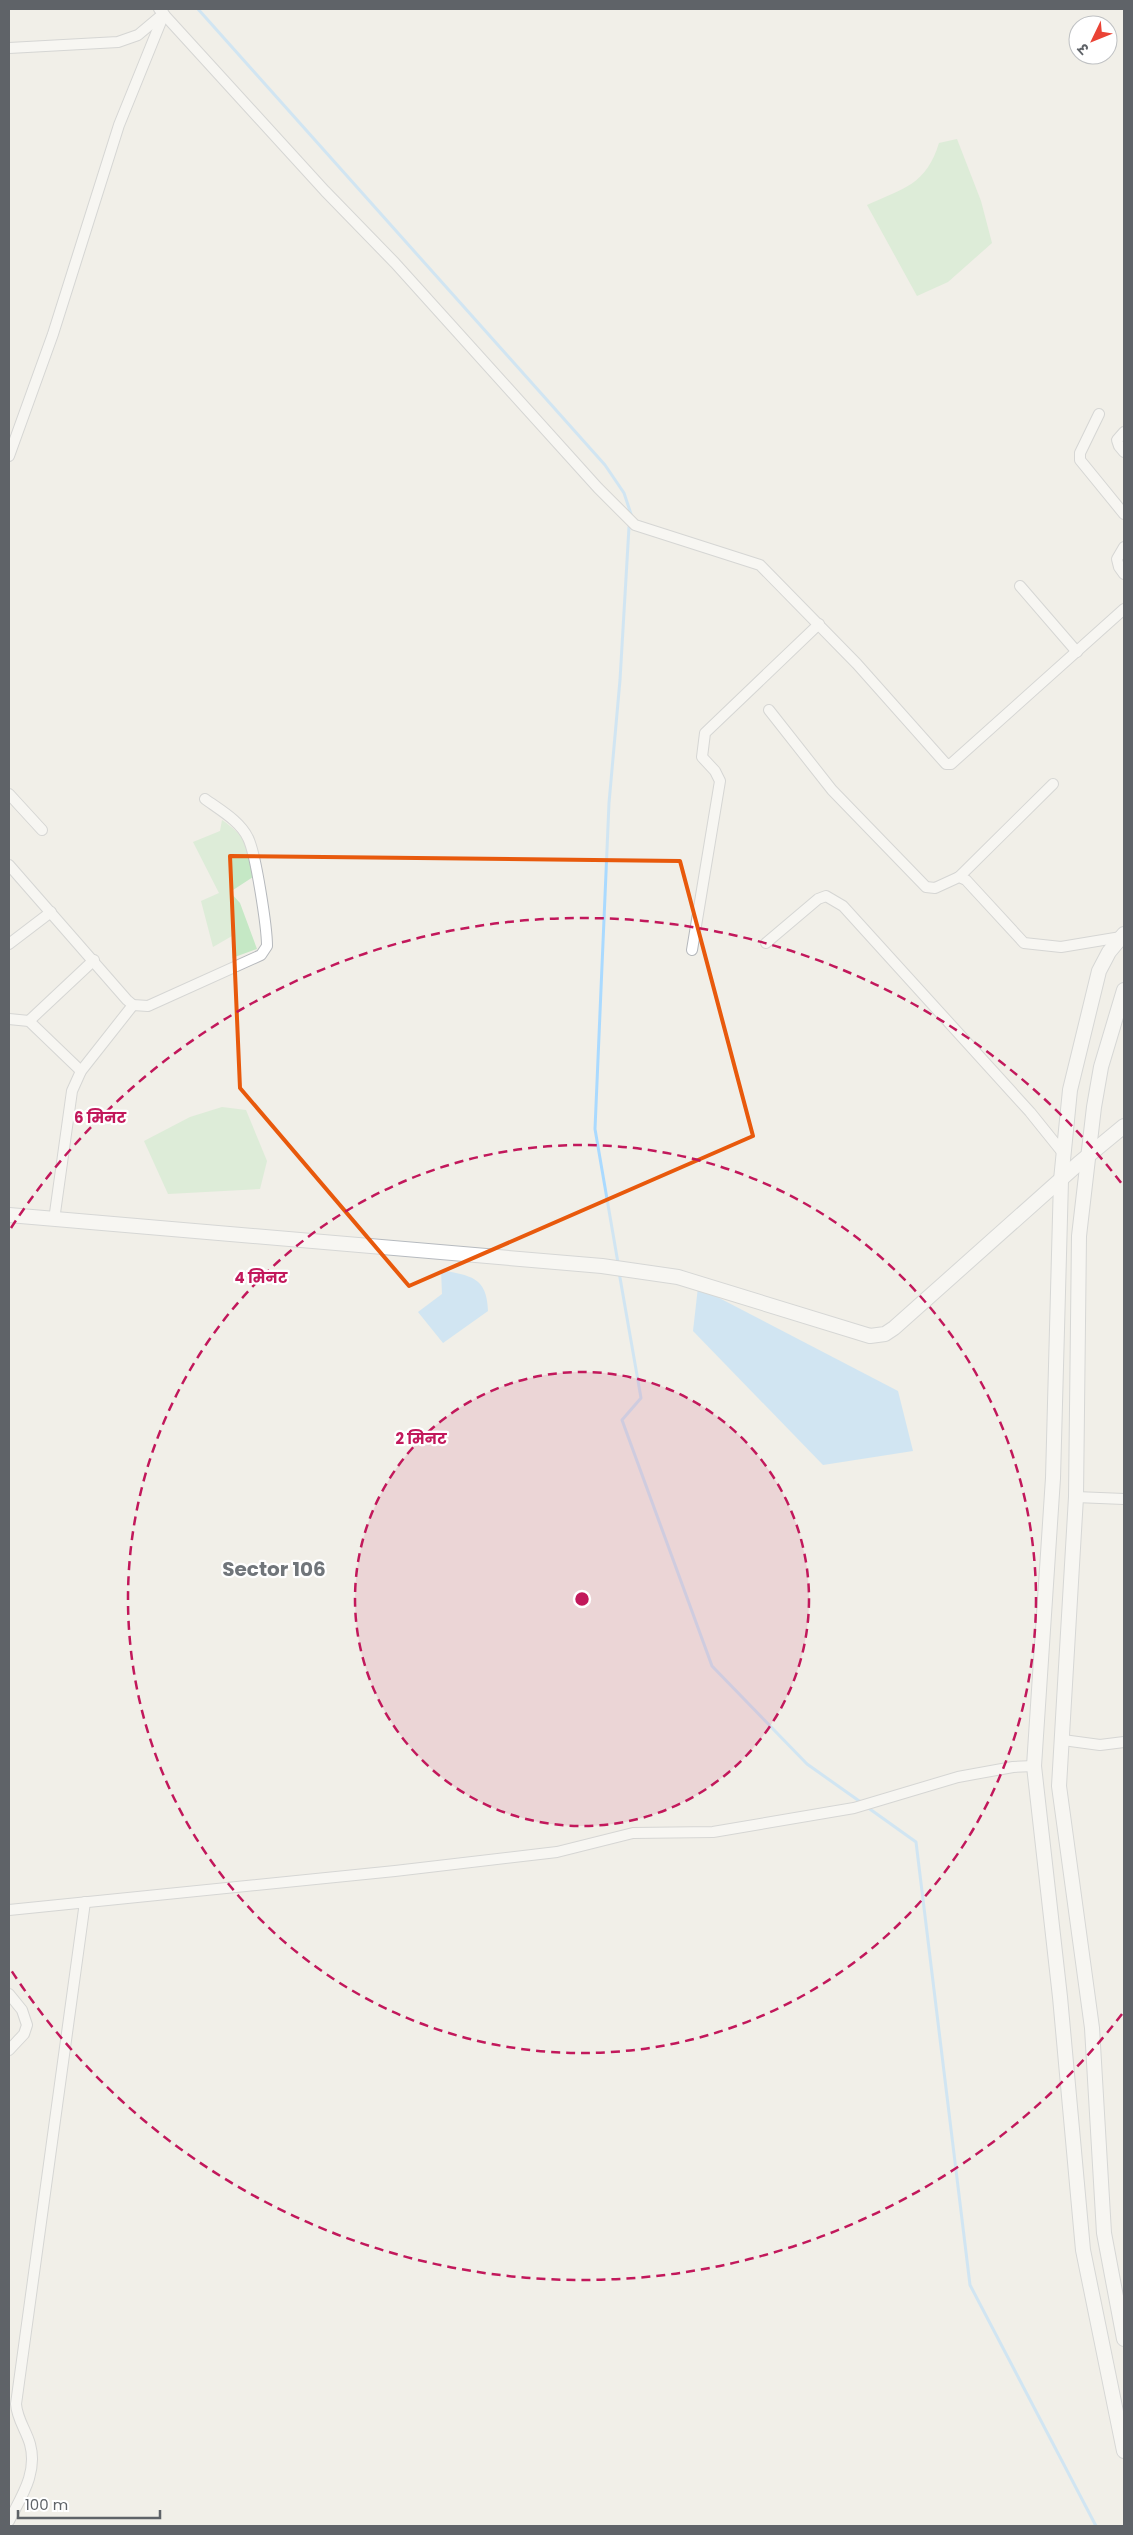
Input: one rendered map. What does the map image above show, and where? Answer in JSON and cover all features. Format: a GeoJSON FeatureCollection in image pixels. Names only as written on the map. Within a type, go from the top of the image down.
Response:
{"type":"FeatureCollection","features":[{"type":"Feature","properties":{"kind":"street"},"geometry":{"type":"LineString","coordinates":[[9,48],[118,42],[138,35],[162,11]]}},
{"type":"Feature","properties":{"kind":"street"},"geometry":{"type":"LineString","coordinates":[[9,456],[53,334],[119,125],[162,11]]}},
{"type":"Feature","properties":{"kind":"street"},"geometry":{"type":"LineString","coordinates":[[162,11],[325,191],[395,263],[598,488],[635,525],[760,565],[857,664],[943,762],[949,765],[1124,609]]}},
{"type":"Feature","properties":{"kind":"street"},"geometry":{"type":"LineString","coordinates":[[1099,414],[1080,453],[1080,460],[1124,514]]}},
{"type":"Feature","properties":{"kind":"street"},"geometry":{"type":"LineString","coordinates":[[1124,432],[1117,440],[1124,452]]}},
{"type":"Feature","properties":{"kind":"street"},"geometry":{"type":"LineString","coordinates":[[1124,547],[1117,559],[1119,567],[1124,574]]}},
{"type":"Feature","properties":{"kind":"street"},"geometry":{"type":"LineString","coordinates":[[1020,586],[1077,652]]}},
{"type":"Feature","properties":{"kind":"street"},"geometry":{"type":"LineString","coordinates":[[692,950],[720,781],[716,771],[702,757],[705,733],[818,624]]}},
{"type":"Feature","properties":{"kind":"street"},"geometry":{"type":"LineString","coordinates":[[768,710],[832,790],[926,887],[935,888],[959,877],[1053,784]]}},
{"type":"Feature","properties":{"kind":"street"},"geometry":{"type":"LineString","coordinates":[[9,794],[42,830]]}},
{"type":"Feature","properties":{"kind":"street"},"geometry":{"type":"LineString","coordinates":[[9,866],[133,1005],[148,1006],[261,955],[267,946],[254,860],[248,839],[239,826],[205,799]]}},
{"type":"Feature","properties":{"kind":"street"},"geometry":{"type":"LineString","coordinates":[[959,877],[966,880],[1024,943],[1061,947],[1123,935]]}},
{"type":"Feature","properties":{"kind":"street"},"geometry":{"type":"LineString","coordinates":[[766,943],[818,899],[826,896],[834,899],[843,906],[1030,1112],[1063,1153]]}},
{"type":"Feature","properties":{"kind":"street"},"geometry":{"type":"LineString","coordinates":[[9,944],[51,912]]}},
{"type":"Feature","properties":{"kind":"street"},"geometry":{"type":"LineString","coordinates":[[1123,935],[1109,952],[1099,971],[1076,1058],[1063,1153],[1053,1478],[1034,1766],[1060,1997],[1083,2250],[1124,2451]]}},
{"type":"Feature","properties":{"kind":"street"},"geometry":{"type":"LineString","coordinates":[[30,1021],[94,960]]}},
{"type":"Feature","properties":{"kind":"street"},"geometry":{"type":"LineString","coordinates":[[1124,990],[1102,1067],[1088,1156],[1078,1261],[1076,1496],[1060,1803],[1092,2028],[1104,2233],[1124,2338]]}},
{"type":"Feature","properties":{"kind":"street"},"geometry":{"type":"LineString","coordinates":[[54,1220],[72,1092],[81,1071],[133,1005]]}},
{"type":"Feature","properties":{"kind":"street"},"geometry":{"type":"LineString","coordinates":[[9,1019],[30,1021],[81,1071]]}},
{"type":"Feature","properties":{"kind":"street"},"geometry":{"type":"LineString","coordinates":[[9,1215],[622,1268],[678,1277],[850,1332],[870,1336],[878,1335],[894,1328],[925,1303],[1061,1180],[1124,1126]]}},
{"type":"Feature","properties":{"kind":"street"},"geometry":{"type":"LineString","coordinates":[[1076,1496],[1124,1499]]}},
{"type":"Feature","properties":{"kind":"street"},"geometry":{"type":"LineString","coordinates":[[1063,1740],[1100,1745],[1124,1742]]}},
{"type":"Feature","properties":{"kind":"street"},"geometry":{"type":"LineString","coordinates":[[9,1910],[395,1871],[557,1852],[634,1833],[713,1832],[854,1808],[958,1777],[1013,1767],[1034,1766]]}},
{"type":"Feature","properties":{"kind":"street"},"geometry":{"type":"LineString","coordinates":[[9,2521],[27,2486],[33,2460],[30,2444],[18,2416],[16,2404],[85,1902]]}},
{"type":"Feature","properties":{"kind":"street"},"geometry":{"type":"LineString","coordinates":[[9,1994],[22,2010],[27,2024],[24,2034],[9,2050]]}},
{"type":"Feature","properties":{"kind":"highlighted area"},"geometry":{"type":"Polygon","coordinates":[[[230,856],[680,861],[753,1136],[409,1286],[240,1088],[230,856]]]}},
{"type":"Feature","properties":{"kind":"green space"},"geometry":{"type":"Polygon","coordinates":[[[957,139],[981,201],[992,243],[948,282],[917,296],[867,205],[912,183],[927,168],[934,157],[939,143],[957,139]]]}},
{"type":"Feature","properties":{"kind":"green space"},"geometry":{"type":"Polygon","coordinates":[[[222,820],[242,838],[250,858],[253,877],[230,892],[240,903],[257,949],[232,958],[232,936],[213,947],[201,901],[219,893],[193,842],[220,831],[222,820]]]}},
{"type":"Feature","properties":{"kind":"green space"},"geometry":{"type":"Polygon","coordinates":[[[222,1107],[246,1110],[267,1161],[260,1189],[168,1194],[144,1141],[190,1117],[222,1107]]]}},
{"type":"Feature","properties":{"kind":"water"},"geometry":{"type":"Polygon","coordinates":[[[441,1270],[468,1276],[480,1284],[487,1299],[488,1311],[443,1343],[418,1312],[442,1294],[441,1270]]]}},
{"type":"Feature","properties":{"kind":"water"},"geometry":{"type":"Polygon","coordinates":[[[698,1287],[898,1391],[913,1451],[823,1465],[693,1331],[698,1287]]]}},
{"type":"Feature","properties":{"kind":"waterway"},"geometry":{"type":"LineString","coordinates":[[198,9],[605,465],[624,493],[631,514]]}},
{"type":"Feature","properties":{"kind":"waterway"},"geometry":{"type":"LineString","coordinates":[[618,1263],[595,1129],[609,803],[620,680],[629,527]]}},
{"type":"Feature","properties":{"kind":"waterway"},"geometry":{"type":"LineString","coordinates":[[619,1272],[641,1398],[622,1420],[712,1666],[807,1764],[862,1803]]}},
{"type":"Feature","properties":{"kind":"waterway"},"geometry":{"type":"LineString","coordinates":[[867,1807],[916,1842],[970,2285],[1096,2526]]}},
{"type":"Feature","properties":{"kind":"district","name":"Sector 106"},"geometry":{"type":"Point","coordinates":[274,1569]}}]}
